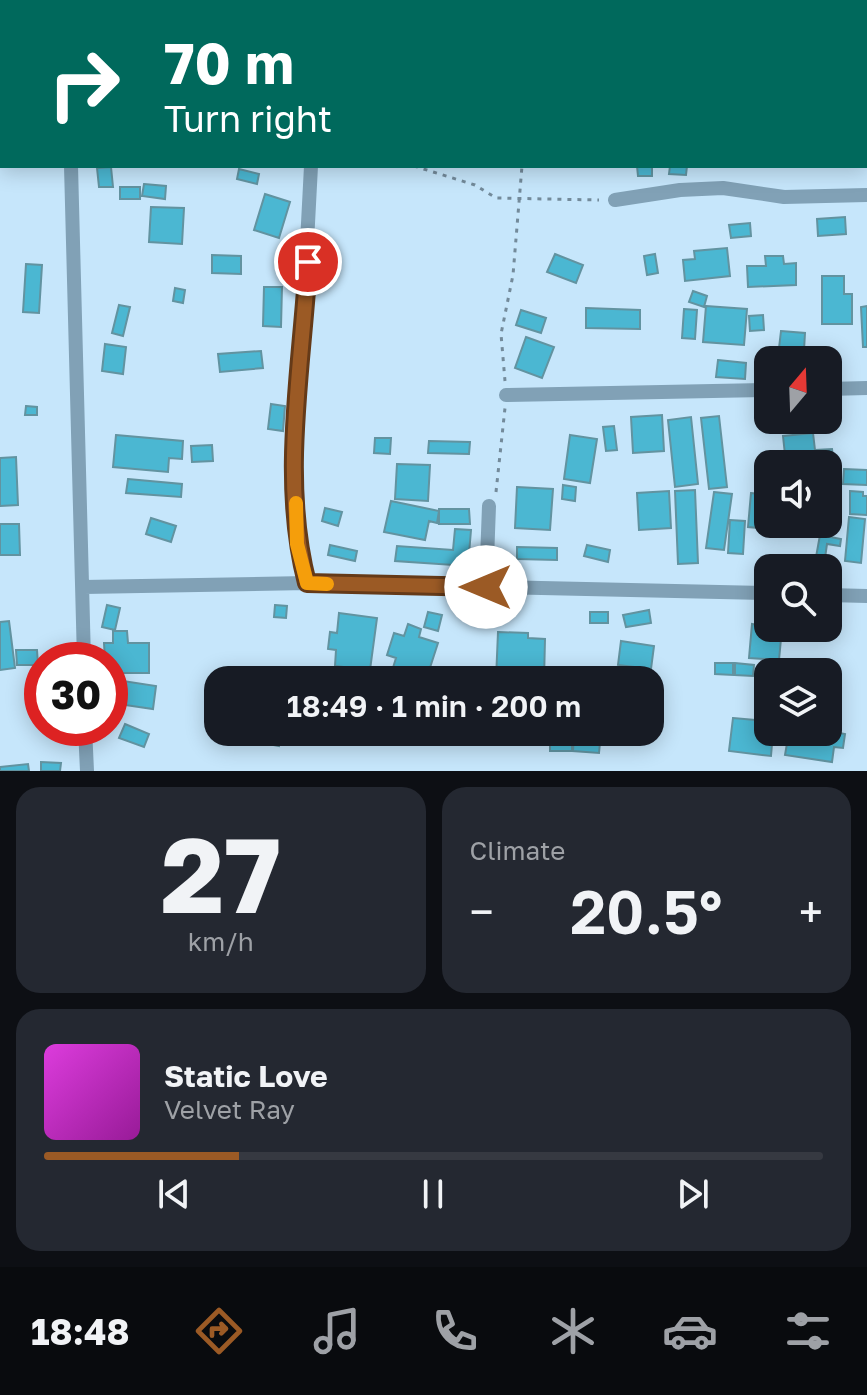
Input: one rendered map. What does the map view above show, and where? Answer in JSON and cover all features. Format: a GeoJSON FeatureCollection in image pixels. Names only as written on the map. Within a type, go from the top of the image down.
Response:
{"type":"FeatureCollection","features":[{"type":"Feature","properties":{"kind":"street"},"geometry":{"type":"LineString","coordinates":[[71,168],[84,642]]}},
{"type":"Feature","properties":{"kind":"street"},"geometry":{"type":"LineString","coordinates":[[307,583],[297,544],[295,472],[311,168]]}},
{"type":"Feature","properties":{"kind":"street"},"geometry":{"type":"LineString","coordinates":[[615,200],[680,190],[723,188],[784,197],[867,195]]}},
{"type":"Feature","properties":{"kind":"street"},"geometry":{"type":"LineString","coordinates":[[842,389],[867,388]]}},
{"type":"Feature","properties":{"kind":"street"},"geometry":{"type":"LineString","coordinates":[[506,395],[754,390]]}},
{"type":"Feature","properties":{"kind":"street"},"geometry":{"type":"LineString","coordinates":[[486,587],[489,506]]}},
{"type":"Feature","properties":{"kind":"street"},"geometry":{"type":"LineString","coordinates":[[84,587],[307,583],[754,593]]}},
{"type":"Feature","properties":{"kind":"street"},"geometry":{"type":"LineString","coordinates":[[842,595],[867,596]]}},
{"type":"Feature","properties":{"kind":"street"},"geometry":{"type":"LineString","coordinates":[[86,746],[87,771]]}},
{"type":"Feature","properties":{"kind":"path"},"geometry":{"type":"LineString","coordinates":[[420,168],[475,185],[496,198],[615,200]]}},
{"type":"Feature","properties":{"kind":"path"},"geometry":{"type":"LineString","coordinates":[[489,506],[495,496],[506,395],[501,334],[513,275],[522,168]]}},
{"type":"Feature","properties":{"kind":"building"},"geometry":{"type":"Polygon","coordinates":[[[97,168],[111,168],[113,187],[99,187],[97,168]]]}},
{"type":"Feature","properties":{"kind":"building"},"geometry":{"type":"Polygon","coordinates":[[[637,168],[652,168],[652,176],[638,176],[637,168]]]}},
{"type":"Feature","properties":{"kind":"building"},"geometry":{"type":"Polygon","coordinates":[[[670,168],[687,168],[686,175],[669,174],[670,168]]]}},
{"type":"Feature","properties":{"kind":"building"},"geometry":{"type":"Polygon","coordinates":[[[239,169],[259,174],[257,184],[237,179],[239,169]]]}},
{"type":"Feature","properties":{"kind":"building"},"geometry":{"type":"Polygon","coordinates":[[[144,184],[166,186],[165,199],[142,196],[144,184]]]}},
{"type":"Feature","properties":{"kind":"building"},"geometry":{"type":"Polygon","coordinates":[[[120,187],[140,187],[140,199],[120,199],[120,187]]]}},
{"type":"Feature","properties":{"kind":"building"},"geometry":{"type":"Polygon","coordinates":[[[265,194],[290,202],[279,238],[254,230],[265,194]]]}},
{"type":"Feature","properties":{"kind":"building"},"geometry":{"type":"Polygon","coordinates":[[[151,207],[184,208],[182,244],[149,242],[151,207]]]}},
{"type":"Feature","properties":{"kind":"building"},"geometry":{"type":"Polygon","coordinates":[[[845,217],[846,234],[818,236],[817,219],[845,217]]]}},
{"type":"Feature","properties":{"kind":"building"},"geometry":{"type":"Polygon","coordinates":[[[750,223],[751,236],[731,238],[729,225],[750,223]]]}},
{"type":"Feature","properties":{"kind":"building"},"geometry":{"type":"Polygon","coordinates":[[[727,248],[730,276],[685,281],[683,260],[695,259],[694,251],[727,248]]]}},
{"type":"Feature","properties":{"kind":"building"},"geometry":{"type":"Polygon","coordinates":[[[555,254],[583,265],[576,283],[547,272],[555,254]]]}},
{"type":"Feature","properties":{"kind":"building"},"geometry":{"type":"Polygon","coordinates":[[[655,254],[658,273],[647,275],[644,256],[655,254]]]}},
{"type":"Feature","properties":{"kind":"building"},"geometry":{"type":"Polygon","coordinates":[[[212,255],[241,256],[241,274],[212,273],[212,255]]]}},
{"type":"Feature","properties":{"kind":"building"},"geometry":{"type":"Polygon","coordinates":[[[765,256],[783,256],[784,264],[796,263],[796,285],[748,287],[747,266],[766,266],[765,256]]]}},
{"type":"Feature","properties":{"kind":"building"},"geometry":{"type":"Polygon","coordinates":[[[26,264],[42,265],[39,313],[23,312],[26,264]]]}},
{"type":"Feature","properties":{"kind":"building"},"geometry":{"type":"Polygon","coordinates":[[[822,276],[844,276],[844,294],[852,294],[852,324],[822,324],[822,276]]]}},
{"type":"Feature","properties":{"kind":"building"},"geometry":{"type":"Polygon","coordinates":[[[264,287],[282,287],[281,327],[263,326],[264,287]]]}},
{"type":"Feature","properties":{"kind":"building"},"geometry":{"type":"Polygon","coordinates":[[[175,288],[185,290],[183,303],[173,301],[175,288]]]}},
{"type":"Feature","properties":{"kind":"building"},"geometry":{"type":"Polygon","coordinates":[[[693,291],[707,296],[704,307],[689,302],[693,291]]]}},
{"type":"Feature","properties":{"kind":"building"},"geometry":{"type":"Polygon","coordinates":[[[119,305],[130,307],[123,336],[112,333],[119,305]]]}},
{"type":"Feature","properties":{"kind":"building"},"geometry":{"type":"Polygon","coordinates":[[[706,306],[747,309],[744,345],[703,342],[706,306]]]}},
{"type":"Feature","properties":{"kind":"building"},"geometry":{"type":"Polygon","coordinates":[[[867,306],[867,347],[863,347],[861,307],[867,306]]]}},
{"type":"Feature","properties":{"kind":"building"},"geometry":{"type":"Polygon","coordinates":[[[586,308],[640,310],[640,329],[586,328],[586,308]]]}},
{"type":"Feature","properties":{"kind":"building"},"geometry":{"type":"Polygon","coordinates":[[[684,309],[697,310],[695,339],[682,338],[684,309]]]}},
{"type":"Feature","properties":{"kind":"building"},"geometry":{"type":"Polygon","coordinates":[[[521,310],[546,318],[541,333],[516,325],[521,310]]]}},
{"type":"Feature","properties":{"kind":"building"},"geometry":{"type":"Polygon","coordinates":[[[763,315],[764,330],[750,331],[749,316],[763,315]]]}},
{"type":"Feature","properties":{"kind":"building"},"geometry":{"type":"Polygon","coordinates":[[[781,331],[805,333],[804,346],[779,346],[781,331]]]}},
{"type":"Feature","properties":{"kind":"building"},"geometry":{"type":"Polygon","coordinates":[[[526,337],[554,347],[542,378],[515,368],[526,337]]]}},
{"type":"Feature","properties":{"kind":"building"},"geometry":{"type":"Polygon","coordinates":[[[105,344],[126,347],[123,374],[102,371],[105,344]]]}},
{"type":"Feature","properties":{"kind":"building"},"geometry":{"type":"Polygon","coordinates":[[[261,351],[263,368],[220,372],[218,354],[261,351]]]}},
{"type":"Feature","properties":{"kind":"building"},"geometry":{"type":"Polygon","coordinates":[[[718,360],[746,363],[745,379],[716,377],[718,360]]]}},
{"type":"Feature","properties":{"kind":"building"},"geometry":{"type":"Polygon","coordinates":[[[271,404],[285,406],[283,431],[268,429],[271,404]]]}},
{"type":"Feature","properties":{"kind":"building"},"geometry":{"type":"Polygon","coordinates":[[[26,406],[37,407],[37,415],[25,415],[26,406]]]}},
{"type":"Feature","properties":{"kind":"building"},"geometry":{"type":"Polygon","coordinates":[[[662,415],[664,451],[633,453],[631,417],[662,415]]]}},
{"type":"Feature","properties":{"kind":"building"},"geometry":{"type":"Polygon","coordinates":[[[719,416],[727,487],[709,489],[701,418],[719,416]]]}},
{"type":"Feature","properties":{"kind":"building"},"geometry":{"type":"Polygon","coordinates":[[[691,417],[698,484],[675,487],[668,420],[691,417]]]}},
{"type":"Feature","properties":{"kind":"building"},"geometry":{"type":"Polygon","coordinates":[[[614,426],[617,450],[606,451],[603,427],[614,426]]]}},
{"type":"Feature","properties":{"kind":"building"},"geometry":{"type":"Polygon","coordinates":[[[813,434],[815,450],[784,450],[783,436],[813,434]]]}},
{"type":"Feature","properties":{"kind":"building"},"geometry":{"type":"Polygon","coordinates":[[[116,435],[183,441],[182,459],[169,458],[168,472],[113,467],[116,435]]]}},
{"type":"Feature","properties":{"kind":"building"},"geometry":{"type":"Polygon","coordinates":[[[570,435],[597,439],[590,483],[564,479],[570,435]]]}},
{"type":"Feature","properties":{"kind":"building"},"geometry":{"type":"Polygon","coordinates":[[[375,438],[391,438],[390,454],[374,453],[375,438]]]}},
{"type":"Feature","properties":{"kind":"building"},"geometry":{"type":"Polygon","coordinates":[[[429,441],[470,442],[469,454],[428,453],[429,441]]]}},
{"type":"Feature","properties":{"kind":"building"},"geometry":{"type":"Polygon","coordinates":[[[212,445],[213,461],[192,462],[191,446],[212,445]]]}},
{"type":"Feature","properties":{"kind":"building"},"geometry":{"type":"Polygon","coordinates":[[[16,457],[18,505],[0,506],[0,458],[16,457]]]}},
{"type":"Feature","properties":{"kind":"building"},"geometry":{"type":"Polygon","coordinates":[[[397,464],[430,465],[428,501],[395,499],[397,464]]]}},
{"type":"Feature","properties":{"kind":"building"},"geometry":{"type":"Polygon","coordinates":[[[844,469],[867,470],[867,485],[843,484],[844,469]]]}},
{"type":"Feature","properties":{"kind":"building"},"geometry":{"type":"Polygon","coordinates":[[[128,479],[182,484],[181,497],[126,493],[128,479]]]}},
{"type":"Feature","properties":{"kind":"building"},"geometry":{"type":"Polygon","coordinates":[[[563,485],[576,487],[575,501],[562,499],[563,485]]]}},
{"type":"Feature","properties":{"kind":"building"},"geometry":{"type":"Polygon","coordinates":[[[517,487],[553,489],[550,530],[515,528],[517,487]]]}},
{"type":"Feature","properties":{"kind":"building"},"geometry":{"type":"Polygon","coordinates":[[[695,490],[698,563],[678,564],[675,491],[695,490]]]}},
{"type":"Feature","properties":{"kind":"building"},"geometry":{"type":"Polygon","coordinates":[[[669,491],[671,528],[639,530],[637,493],[669,491]]]}},
{"type":"Feature","properties":{"kind":"building"},"geometry":{"type":"Polygon","coordinates":[[[850,491],[863,492],[863,496],[867,496],[867,515],[850,514],[850,491]]]}},
{"type":"Feature","properties":{"kind":"building"},"geometry":{"type":"Polygon","coordinates":[[[714,492],[732,494],[724,550],[706,548],[714,492]]]}},
{"type":"Feature","properties":{"kind":"building"},"geometry":{"type":"Polygon","coordinates":[[[751,493],[754,493],[754,528],[748,527],[751,493]]]}},
{"type":"Feature","properties":{"kind":"building"},"geometry":{"type":"Polygon","coordinates":[[[391,501],[439,511],[437,523],[429,521],[425,540],[384,532],[391,501]]]}},
{"type":"Feature","properties":{"kind":"building"},"geometry":{"type":"Polygon","coordinates":[[[325,508],[342,512],[338,526],[322,521],[325,508]]]}},
{"type":"Feature","properties":{"kind":"building"},"geometry":{"type":"Polygon","coordinates":[[[439,509],[469,509],[470,524],[439,524],[439,509]]]}},
{"type":"Feature","properties":{"kind":"building"},"geometry":{"type":"Polygon","coordinates":[[[849,517],[865,519],[861,563],[845,561],[849,517]]]}},
{"type":"Feature","properties":{"kind":"building"},"geometry":{"type":"Polygon","coordinates":[[[151,518],[176,526],[171,542],[146,534],[151,518]]]}},
{"type":"Feature","properties":{"kind":"building"},"geometry":{"type":"Polygon","coordinates":[[[730,520],[745,521],[743,554],[728,553],[730,520]]]}},
{"type":"Feature","properties":{"kind":"building"},"geometry":{"type":"Polygon","coordinates":[[[0,524],[19,524],[20,555],[0,555],[0,524]]]}},
{"type":"Feature","properties":{"kind":"building"},"geometry":{"type":"Polygon","coordinates":[[[455,529],[471,530],[468,566],[395,561],[397,546],[453,550],[455,529]]]}},
{"type":"Feature","properties":{"kind":"building"},"geometry":{"type":"Polygon","coordinates":[[[819,538],[841,539],[840,546],[827,544],[826,554],[817,554],[819,538]]]}},
{"type":"Feature","properties":{"kind":"building"},"geometry":{"type":"Polygon","coordinates":[[[330,545],[357,551],[355,561],[328,555],[330,545]]]}},
{"type":"Feature","properties":{"kind":"building"},"geometry":{"type":"Polygon","coordinates":[[[587,545],[610,550],[608,562],[584,556],[587,545]]]}},
{"type":"Feature","properties":{"kind":"building"},"geometry":{"type":"Polygon","coordinates":[[[517,547],[557,548],[557,560],[517,559],[517,547]]]}},
{"type":"Feature","properties":{"kind":"building"},"geometry":{"type":"Polygon","coordinates":[[[107,605],[120,608],[115,630],[102,627],[107,605]]]}},
{"type":"Feature","properties":{"kind":"building"},"geometry":{"type":"Polygon","coordinates":[[[275,605],[287,606],[286,618],[274,617],[275,605]]]}},
{"type":"Feature","properties":{"kind":"building"},"geometry":{"type":"Polygon","coordinates":[[[649,610],[651,623],[626,627],[623,615],[649,610]]]}},
{"type":"Feature","properties":{"kind":"building"},"geometry":{"type":"Polygon","coordinates":[[[428,612],[442,615],[438,631],[424,627],[428,612]]]}},
{"type":"Feature","properties":{"kind":"building"},"geometry":{"type":"Polygon","coordinates":[[[590,612],[608,612],[608,623],[590,623],[590,612]]]}},
{"type":"Feature","properties":{"kind":"building"},"geometry":{"type":"Polygon","coordinates":[[[339,613],[377,618],[371,666],[335,666],[336,650],[328,649],[330,632],[337,633],[339,613]]]}},
{"type":"Feature","properties":{"kind":"building"},"geometry":{"type":"Polygon","coordinates":[[[9,621],[15,668],[0,670],[0,622],[9,621]]]}},
{"type":"Feature","properties":{"kind":"building"},"geometry":{"type":"Polygon","coordinates":[[[408,624],[421,629],[419,637],[438,643],[431,666],[394,666],[396,658],[387,655],[394,633],[404,636],[408,624]]]}},
{"type":"Feature","properties":{"kind":"building"},"geometry":{"type":"Polygon","coordinates":[[[752,624],[754,642],[781,642],[779,658],[749,658],[752,624]]]}},
{"type":"Feature","properties":{"kind":"building"},"geometry":{"type":"Polygon","coordinates":[[[113,631],[127,631],[128,642],[113,642],[113,631]]]}},
{"type":"Feature","properties":{"kind":"building"},"geometry":{"type":"Polygon","coordinates":[[[498,632],[528,633],[528,638],[545,639],[544,666],[497,666],[498,632]]]}},
{"type":"Feature","properties":{"kind":"building"},"geometry":{"type":"Polygon","coordinates":[[[621,641],[654,646],[651,666],[618,665],[621,641]]]}},
{"type":"Feature","properties":{"kind":"building"},"geometry":{"type":"Polygon","coordinates":[[[128,643],[149,643],[149,673],[128,673],[128,643]]]}},
{"type":"Feature","properties":{"kind":"building"},"geometry":{"type":"Polygon","coordinates":[[[16,650],[24,650],[24,665],[17,665],[16,650]]]}},
{"type":"Feature","properties":{"kind":"building"},"geometry":{"type":"Polygon","coordinates":[[[715,663],[733,663],[733,675],[715,674],[715,663]]]}},
{"type":"Feature","properties":{"kind":"building"},"geometry":{"type":"Polygon","coordinates":[[[735,663],[754,665],[753,676],[735,675],[735,663]]]}},
{"type":"Feature","properties":{"kind":"building"},"geometry":{"type":"Polygon","coordinates":[[[128,682],[156,686],[153,709],[128,705],[128,682]]]}},
{"type":"Feature","properties":{"kind":"building"},"geometry":{"type":"Polygon","coordinates":[[[733,718],[754,720],[754,746],[772,746],[771,756],[729,751],[733,718]]]}},
{"type":"Feature","properties":{"kind":"building"},"geometry":{"type":"Polygon","coordinates":[[[128,725],[149,734],[144,747],[128,741],[128,725]]]}},
{"type":"Feature","properties":{"kind":"building"},"geometry":{"type":"Polygon","coordinates":[[[842,733],[845,734],[843,748],[834,747],[832,762],[785,755],[787,746],[842,746],[842,733]]]}},
{"type":"Feature","properties":{"kind":"building"},"geometry":{"type":"Polygon","coordinates":[[[550,746],[572,746],[572,751],[550,751],[550,746]]]}},
{"type":"Feature","properties":{"kind":"building"},"geometry":{"type":"Polygon","coordinates":[[[573,746],[600,746],[599,753],[573,751],[573,746]]]}},
{"type":"Feature","properties":{"kind":"building"},"geometry":{"type":"Polygon","coordinates":[[[41,762],[61,763],[60,771],[41,771],[41,762]]]}},
{"type":"Feature","properties":{"kind":"building"},"geometry":{"type":"Polygon","coordinates":[[[28,764],[29,771],[0,771],[0,767],[28,764]]]}},
{"type":"Feature","properties":{"kind":"slow traffic"},"geometry":{"type":"LineString","coordinates":[[296,503],[297,544],[307,583],[327,584]]}},
{"type":"Feature","properties":{"kind":"route"},"geometry":{"type":"LineString","coordinates":[[308,262],[295,472],[297,544],[307,583],[486,587]]}}]}
